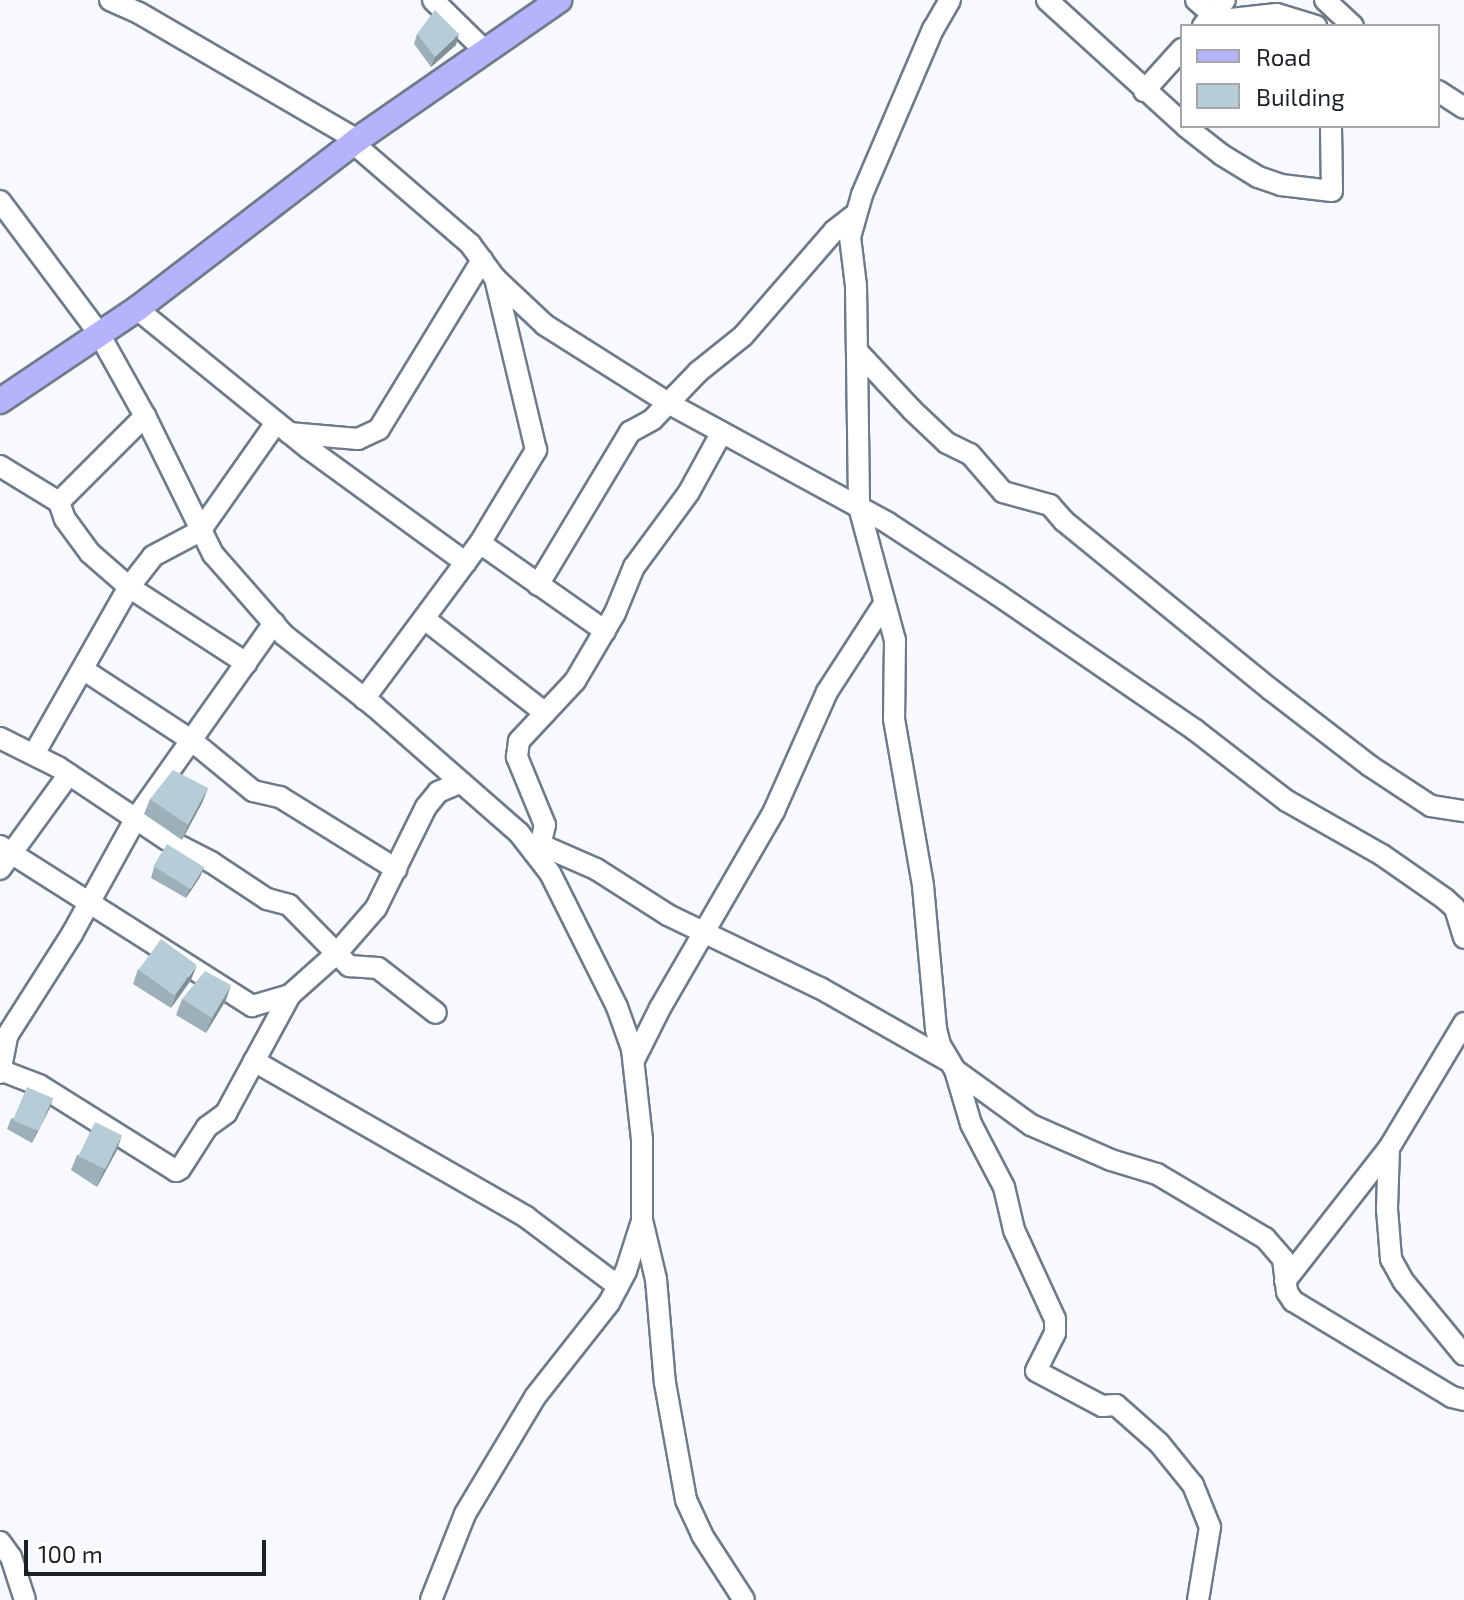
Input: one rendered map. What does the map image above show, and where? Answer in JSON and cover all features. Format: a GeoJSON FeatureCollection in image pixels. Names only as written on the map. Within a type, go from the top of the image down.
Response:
{"type":"FeatureCollection","features":[{"type":"Feature","properties":{"kind":"main road"},"geometry":{"type":"LineString","coordinates":[[0,401],[98,332],[137,309],[355,142],[559,0]]}},
{"type":"Feature","properties":{"kind":"street"},"geometry":{"type":"LineString","coordinates":[[110,0],[136,5],[355,142],[470,244],[495,278],[545,325],[670,404],[859,507],[998,595],[1195,730],[1287,801],[1382,855],[1460,909],[1464,938]]}},
{"type":"Feature","properties":{"kind":"street"},"geometry":{"type":"LineString","coordinates":[[950,0],[933,29],[853,216],[850,237],[858,352],[859,507],[895,640],[894,719],[919,860],[936,1029],[967,1113],[1004,1187],[1014,1230],[1055,1319],[1055,1333],[1036,1371],[1102,1406],[1116,1405],[1159,1443],[1193,1485],[1210,1527],[1198,1600]]}},
{"type":"Feature","properties":{"kind":"street"},"geometry":{"type":"LineString","coordinates":[[1047,0],[1180,122]]}},
{"type":"Feature","properties":{"kind":"street"},"geometry":{"type":"LineString","coordinates":[[1196,0],[1214,14],[1231,19],[1277,14],[1310,24]]}},
{"type":"Feature","properties":{"kind":"street"},"geometry":{"type":"LineString","coordinates":[[1325,0],[1351,24]]}},
{"type":"Feature","properties":{"kind":"street"},"geometry":{"type":"LineString","coordinates":[[441,3],[485,51]]}},
{"type":"Feature","properties":{"kind":"street"},"geometry":{"type":"LineString","coordinates":[[1144,91],[1180,51]]}},
{"type":"Feature","properties":{"kind":"street"},"geometry":{"type":"LineString","coordinates":[[1440,92],[1464,108]]}},
{"type":"Feature","properties":{"kind":"street"},"geometry":{"type":"LineString","coordinates":[[1188,128],[1222,155],[1258,177],[1281,185],[1332,191],[1331,128]]}},
{"type":"Feature","properties":{"kind":"street"},"geometry":{"type":"LineString","coordinates":[[0,201],[98,332],[145,416],[213,554],[274,623],[539,850],[617,1007],[634,1060],[642,1140],[642,1220],[656,1279],[665,1383],[686,1500],[697,1526],[744,1600]]}},
{"type":"Feature","properties":{"kind":"street"},"geometry":{"type":"LineString","coordinates":[[538,585],[630,432],[670,404],[698,372],[743,336],[834,231],[853,216]]}},
{"type":"Feature","properties":{"kind":"street"},"geometry":{"type":"LineString","coordinates":[[282,428],[358,439],[379,429],[482,260]]}},
{"type":"Feature","properties":{"kind":"street"},"geometry":{"type":"LineString","coordinates":[[364,699],[426,620],[480,543],[536,450],[495,278]]}},
{"type":"Feature","properties":{"kind":"street"},"geometry":{"type":"LineString","coordinates":[[137,309],[282,428],[466,563]]}},
{"type":"Feature","properties":{"kind":"street"},"geometry":{"type":"LineString","coordinates":[[858,352],[947,443],[970,454],[1003,492],[1050,505],[1064,521],[1370,766],[1431,806],[1464,811]]}},
{"type":"Feature","properties":{"kind":"street"},"geometry":{"type":"LineString","coordinates":[[59,502],[145,416]]}},
{"type":"Feature","properties":{"kind":"street"},"geometry":{"type":"LineString","coordinates":[[34,754],[84,670],[103,627],[129,587],[153,556],[200,531],[282,428]]}},
{"type":"Feature","properties":{"kind":"street"},"geometry":{"type":"LineString","coordinates":[[539,850],[545,825],[516,748],[575,681],[605,631],[634,567],[689,492],[722,432]]}},
{"type":"Feature","properties":{"kind":"street"},"geometry":{"type":"LineString","coordinates":[[0,466],[59,502],[65,519],[90,553],[129,587],[246,663]]}},
{"type":"Feature","properties":{"kind":"street"},"geometry":{"type":"LineString","coordinates":[[480,543],[605,631]]}},
{"type":"Feature","properties":{"kind":"street"},"geometry":{"type":"LineString","coordinates":[[634,1060],[774,811],[827,692],[884,604]]}},
{"type":"Feature","properties":{"kind":"street"},"geometry":{"type":"LineString","coordinates":[[426,620],[545,713]]}},
{"type":"Feature","properties":{"kind":"street"},"geometry":{"type":"LineString","coordinates":[[274,623],[136,818],[89,903],[4,1037],[0,1071],[73,1104],[176,1171],[207,1127],[226,1113],[290,995],[336,954],[376,908],[426,807],[438,792],[461,782]]}},
{"type":"Feature","properties":{"kind":"street"},"geometry":{"type":"LineString","coordinates":[[84,670],[191,740],[253,791],[280,797],[396,869]]}},
{"type":"Feature","properties":{"kind":"street"},"geometry":{"type":"LineString","coordinates":[[0,738],[69,774],[267,899],[289,905],[336,954],[356,969],[378,968],[436,1013]]}},
{"type":"Feature","properties":{"kind":"street"},"geometry":{"type":"LineString","coordinates":[[69,774],[4,857],[89,903],[252,1006],[290,995]]}},
{"type":"Feature","properties":{"kind":"street"},"geometry":{"type":"LineString","coordinates":[[539,850],[596,869],[703,933],[820,988],[951,1065],[1031,1125],[1111,1160],[1157,1174],[1265,1238],[1283,1259],[1287,1292],[1303,1308],[1452,1397],[1464,1400]]}},
{"type":"Feature","properties":{"kind":"street"},"geometry":{"type":"LineString","coordinates":[[1285,1281],[1389,1148],[1464,1023]]}},
{"type":"Feature","properties":{"kind":"street"},"geometry":{"type":"LineString","coordinates":[[254,1061],[526,1217],[618,1286]]}},
{"type":"Feature","properties":{"kind":"street"},"geometry":{"type":"LineString","coordinates":[[1389,1148],[1387,1209],[1391,1259],[1404,1282],[1464,1355]]}},
{"type":"Feature","properties":{"kind":"street"},"geometry":{"type":"LineString","coordinates":[[431,1600],[465,1514],[535,1397],[576,1348],[618,1286],[642,1220]]}},
{"type":"Feature","properties":{"kind":"street"},"geometry":{"type":"LineString","coordinates":[[0,1542],[11,1557],[25,1600]]}},
{"type":"Feature","properties":{"kind":"building"},"geometry":{"type":"Polygon","coordinates":[[[435,10],[459,34],[435,57],[417,34],[435,10]]]}},
{"type":"Feature","properties":{"kind":"building"},"geometry":{"type":"Polygon","coordinates":[[[173,770],[208,788],[188,825],[150,799],[173,770]]]}},
{"type":"Feature","properties":{"kind":"building"},"geometry":{"type":"Polygon","coordinates":[[[167,844],[204,867],[191,889],[153,866],[167,844]]]}},
{"type":"Feature","properties":{"kind":"building"},"geometry":{"type":"Polygon","coordinates":[[[161,939],[197,965],[174,996],[139,970],[161,939]]]}},
{"type":"Feature","properties":{"kind":"building"},"geometry":{"type":"Polygon","coordinates":[[[205,971],[231,985],[212,1018],[182,999],[205,971]]]}},
{"type":"Feature","properties":{"kind":"building"},"geometry":{"type":"Polygon","coordinates":[[[27,1087],[53,1098],[39,1131],[13,1120],[27,1087]]]}},
{"type":"Feature","properties":{"kind":"building"},"geometry":{"type":"Polygon","coordinates":[[[95,1122],[122,1135],[105,1169],[78,1156],[95,1122]]]}}]}
